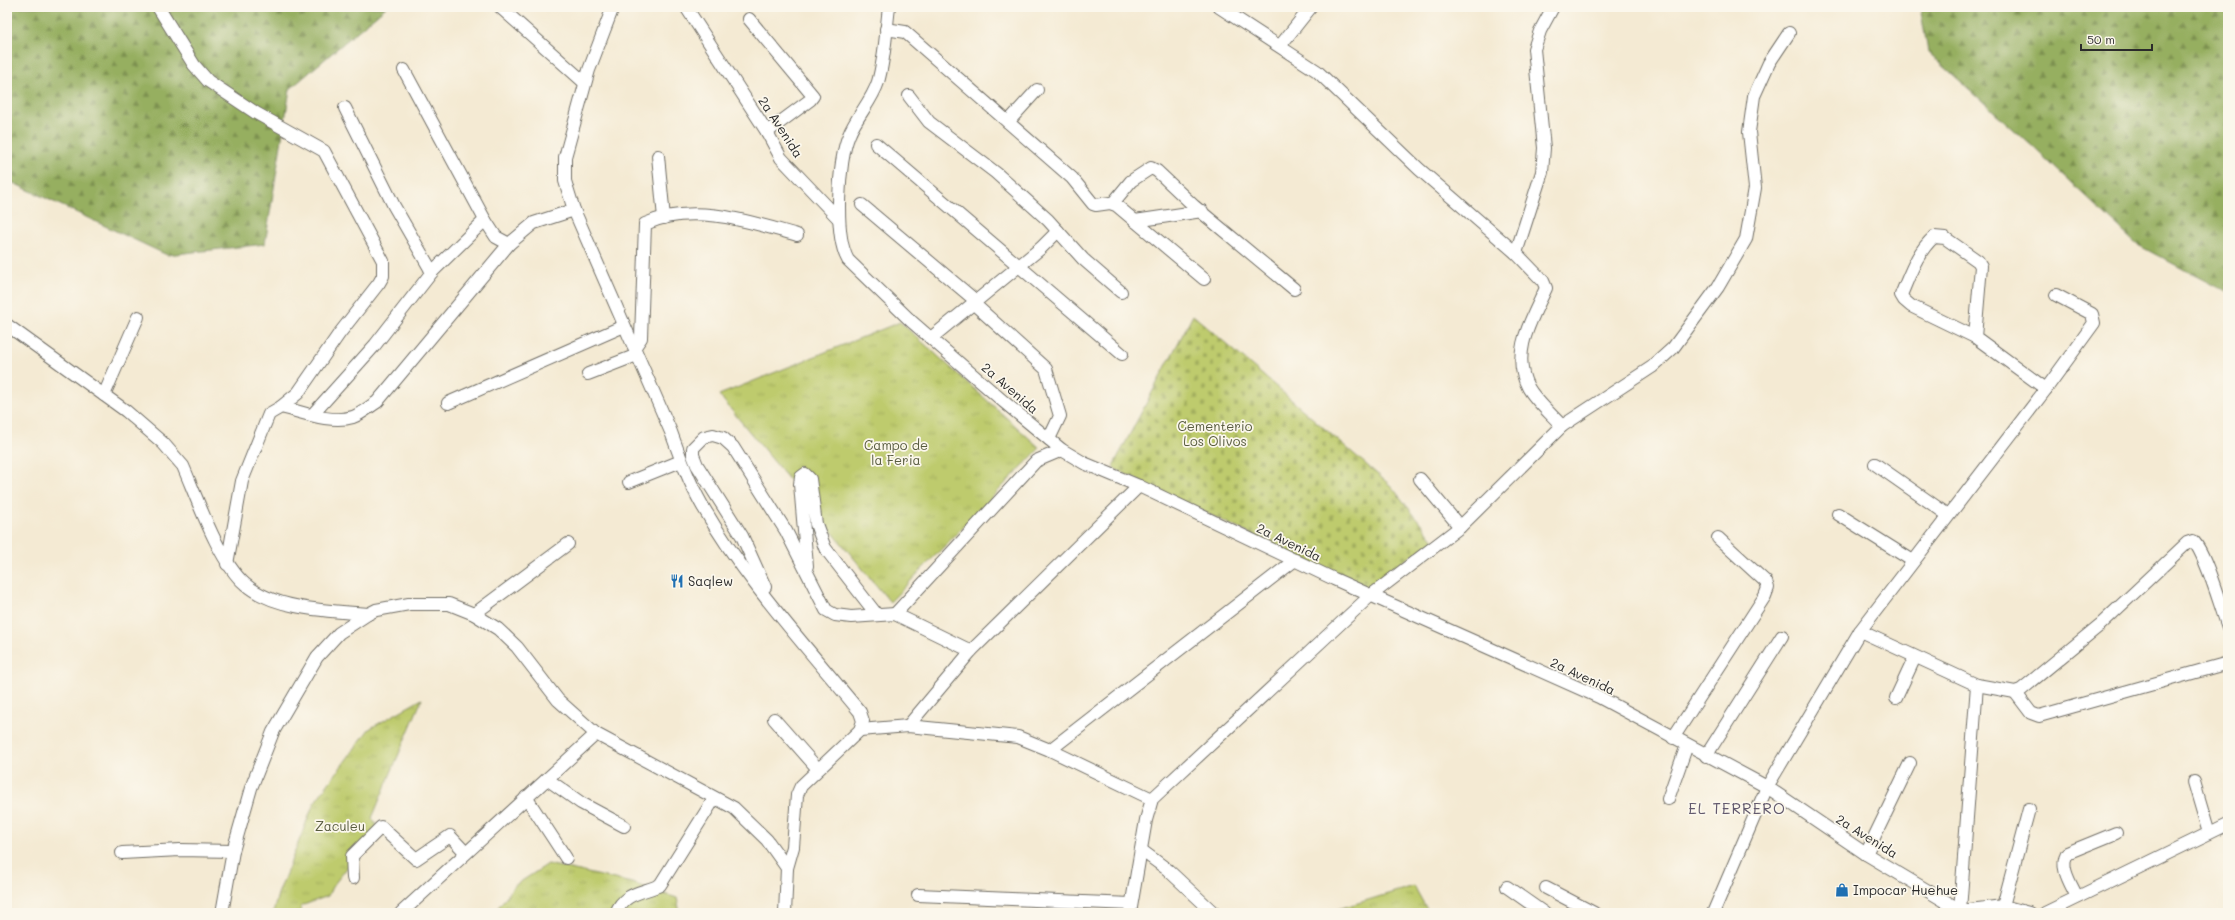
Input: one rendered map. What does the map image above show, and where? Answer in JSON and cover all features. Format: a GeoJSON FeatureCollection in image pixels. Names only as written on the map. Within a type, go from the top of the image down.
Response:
{"type":"FeatureCollection","features":[{"type":"Feature","properties":{"kind":"street"},"geometry":{"type":"LineString","coordinates":[[158,7],[194,65],[208,81],[256,113],[324,152],[384,261],[383,276],[379,284],[339,334],[298,393],[281,407],[269,414],[242,481],[227,564]]}},
{"type":"Feature","properties":{"kind":"street"},"geometry":{"type":"LineString","coordinates":[[500,7],[585,83]]}},
{"type":"Feature","properties":{"kind":"street"},"geometry":{"type":"LineString","coordinates":[[613,7],[585,83],[565,157],[565,181],[574,210],[636,352],[681,461],[701,504],[730,550],[773,607],[860,712],[863,721],[860,730],[801,786],[797,795],[793,847],[787,868],[785,913]]}},
{"type":"Feature","properties":{"kind":"street","name":"2a Avenida"},"geometry":{"type":"LineString","coordinates":[[686,7],[767,132],[781,158],[839,219],[844,253],[848,260],[930,338],[1062,450],[1084,463],[1139,486],[1370,596],[1598,697],[1706,756],[1767,787],[1866,854],[1960,910]]}},
{"type":"Feature","properties":{"kind":"street"},"geometry":{"type":"LineString","coordinates":[[839,219],[844,152],[848,136],[878,82],[889,7]]}},
{"type":"Feature","properties":{"kind":"street"},"geometry":{"type":"LineString","coordinates":[[1219,7],[1317,71],[1419,169],[1516,253],[1543,281],[1546,288],[1523,339],[1520,357],[1522,370],[1528,387],[1562,426]]}},
{"type":"Feature","properties":{"kind":"street"},"geometry":{"type":"LineString","coordinates":[[1280,46],[1311,7]]}},
{"type":"Feature","properties":{"kind":"street"},"geometry":{"type":"LineString","coordinates":[[1516,253],[1542,172],[1544,148],[1534,49],[1540,31],[1553,7]]}},
{"type":"Feature","properties":{"kind":"street"},"geometry":{"type":"LineString","coordinates":[[748,19],[813,96],[767,132]]}},
{"type":"Feature","properties":{"kind":"street"},"geometry":{"type":"LineString","coordinates":[[886,29],[905,32],[1072,178],[1096,206],[1113,203],[1131,181],[1151,168],[1157,171],[1294,289]]}},
{"type":"Feature","properties":{"kind":"street"},"geometry":{"type":"LineString","coordinates":[[918,895],[1131,909],[1146,820],[1152,799],[1370,596],[1460,527],[1562,426],[1652,367],[1673,348],[1718,287],[1746,239],[1755,188],[1749,132],[1754,96],[1769,63],[1789,33]]}},
{"type":"Feature","properties":{"kind":"street"},"geometry":{"type":"LineString","coordinates":[[404,70],[485,220],[496,237],[510,244]]}},
{"type":"Feature","properties":{"kind":"street"},"geometry":{"type":"LineString","coordinates":[[1008,122],[1037,90]]}},
{"type":"Feature","properties":{"kind":"street"},"geometry":{"type":"LineString","coordinates":[[909,96],[929,122],[996,173],[1058,231],[1083,259],[1121,292]]}},
{"type":"Feature","properties":{"kind":"street"},"geometry":{"type":"LineString","coordinates":[[345,108],[394,206],[432,272]]}},
{"type":"Feature","properties":{"kind":"street"},"geometry":{"type":"LineString","coordinates":[[876,144],[1122,354]]}},
{"type":"Feature","properties":{"kind":"street"},"geometry":{"type":"LineString","coordinates":[[658,156],[664,218]]}},
{"type":"Feature","properties":{"kind":"street"},"geometry":{"type":"LineString","coordinates":[[1113,203],[1204,279]]}},
{"type":"Feature","properties":{"kind":"street"},"geometry":{"type":"LineString","coordinates":[[862,205],[974,302],[1046,369],[1060,416],[1049,440]]}},
{"type":"Feature","properties":{"kind":"street"},"geometry":{"type":"LineString","coordinates":[[281,407],[339,420],[364,411],[377,402],[510,244],[534,223],[574,210]]}},
{"type":"Feature","properties":{"kind":"street"},"geometry":{"type":"LineString","coordinates":[[1135,221],[1202,211]]}},
{"type":"Feature","properties":{"kind":"street"},"geometry":{"type":"LineString","coordinates":[[588,374],[636,352],[641,338],[644,226],[648,223],[664,218],[703,215],[737,218],[797,235]]}},
{"type":"Feature","properties":{"kind":"street"},"geometry":{"type":"LineString","coordinates":[[313,414],[375,345],[432,272],[485,220]]}},
{"type":"Feature","properties":{"kind":"street"},"geometry":{"type":"LineString","coordinates":[[930,338],[1019,266],[1058,231]]}},
{"type":"Feature","properties":{"kind":"street"},"geometry":{"type":"LineString","coordinates":[[1975,338],[1981,266],[1978,261],[1945,238],[1934,237],[1926,245],[1914,264],[1901,295],[1904,300],[1911,306],[1975,338],[2046,389]]}},
{"type":"Feature","properties":{"kind":"street"},"geometry":{"type":"LineString","coordinates":[[1713,913],[1767,787],[1860,631],[2046,389],[2094,323],[2092,314],[2056,295]]}},
{"type":"Feature","properties":{"kind":"street"},"geometry":{"type":"LineString","coordinates":[[104,395],[138,317]]}},
{"type":"Feature","properties":{"kind":"street"},"geometry":{"type":"LineString","coordinates":[[7,325],[126,411],[175,454],[183,466],[227,564],[245,584],[276,600],[295,606],[323,612],[368,614]]}},
{"type":"Feature","properties":{"kind":"street"},"geometry":{"type":"LineString","coordinates":[[448,403],[624,326]]}},
{"type":"Feature","properties":{"kind":"street"},"geometry":{"type":"LineString","coordinates":[[773,607],[742,536],[697,465],[693,455],[693,448],[697,442],[704,437],[713,435],[723,438],[733,447],[786,531],[826,610],[836,615],[851,617],[896,614],[971,651]]}},
{"type":"Feature","properties":{"kind":"street"},"geometry":{"type":"LineString","coordinates":[[896,614],[1036,461],[1062,450]]}},
{"type":"Feature","properties":{"kind":"street"},"geometry":{"type":"LineString","coordinates":[[629,482],[681,461]]}},
{"type":"Feature","properties":{"kind":"street"},"geometry":{"type":"LineString","coordinates":[[1875,464],[1948,515]]}},
{"type":"Feature","properties":{"kind":"street"},"geometry":{"type":"LineString","coordinates":[[808,575],[800,484],[801,477],[805,474],[810,479],[816,524],[825,548],[877,615]]}},
{"type":"Feature","properties":{"kind":"street"},"geometry":{"type":"LineString","coordinates":[[1420,479],[1460,527]]}},
{"type":"Feature","properties":{"kind":"street"},"geometry":{"type":"LineString","coordinates":[[908,726],[971,651],[1139,486]]}},
{"type":"Feature","properties":{"kind":"street"},"geometry":{"type":"LineString","coordinates":[[1838,514],[1914,561]]}},
{"type":"Feature","properties":{"kind":"street"},"geometry":{"type":"LineString","coordinates":[[1673,738],[1765,596],[1768,588],[1766,582],[1718,538]]}},
{"type":"Feature","properties":{"kind":"street"},"geometry":{"type":"LineString","coordinates":[[1860,631],[1977,685],[2015,692],[2021,690],[2100,624],[2192,540],[2197,544],[2204,560],[2228,627]]}},
{"type":"Feature","properties":{"kind":"street"},"geometry":{"type":"LineString","coordinates":[[474,614],[568,544]]}},
{"type":"Feature","properties":{"kind":"street"},"geometry":{"type":"LineString","coordinates":[[1050,750],[1295,560]]}},
{"type":"Feature","properties":{"kind":"street"},"geometry":{"type":"LineString","coordinates":[[222,913],[233,851],[251,788],[273,732],[317,657],[339,633],[368,614],[376,610],[409,604],[449,604],[474,614],[498,630],[517,647],[558,700],[596,734],[714,799],[734,808],[767,840],[787,868]]}},
{"type":"Feature","properties":{"kind":"street"},"geometry":{"type":"LineString","coordinates":[[1706,756],[1782,636]]}},
{"type":"Feature","properties":{"kind":"street"},"geometry":{"type":"LineString","coordinates":[[1896,698],[1916,657]]}},
{"type":"Feature","properties":{"kind":"street"},"geometry":{"type":"LineString","coordinates":[[2015,692],[2031,713],[2039,716],[2228,663]]}},
{"type":"Feature","properties":{"kind":"street"},"geometry":{"type":"LineString","coordinates":[[1960,910],[1977,685]]}},
{"type":"Feature","properties":{"kind":"street"},"geometry":{"type":"LineString","coordinates":[[774,719],[818,769]]}},
{"type":"Feature","properties":{"kind":"street"},"geometry":{"type":"LineString","coordinates":[[860,730],[908,726],[1018,737],[1050,750],[1152,799]]}},
{"type":"Feature","properties":{"kind":"street"},"geometry":{"type":"LineString","coordinates":[[401,913],[596,734]]}},
{"type":"Feature","properties":{"kind":"street"},"geometry":{"type":"LineString","coordinates":[[1668,799],[1687,745]]}},
{"type":"Feature","properties":{"kind":"street"},"geometry":{"type":"LineString","coordinates":[[1866,854],[1910,763]]}},
{"type":"Feature","properties":{"kind":"street"},"geometry":{"type":"LineString","coordinates":[[547,779],[581,803],[624,826]]}},
{"type":"Feature","properties":{"kind":"street"},"geometry":{"type":"LineString","coordinates":[[2194,782],[2209,833]]}},
{"type":"Feature","properties":{"kind":"street"},"geometry":{"type":"LineString","coordinates":[[526,797],[566,858]]}},
{"type":"Feature","properties":{"kind":"street"},"geometry":{"type":"LineString","coordinates":[[616,913],[624,899],[630,895],[647,891],[660,885],[714,799]]}},
{"type":"Feature","properties":{"kind":"street"},"geometry":{"type":"LineString","coordinates":[[2003,906],[2029,808]]}},
{"type":"Feature","properties":{"kind":"street"},"geometry":{"type":"LineString","coordinates":[[2045,913],[2228,824]]}},
{"type":"Feature","properties":{"kind":"street"},"geometry":{"type":"LineString","coordinates":[[353,878],[352,856],[381,827],[416,859],[450,836],[466,853]]}},
{"type":"Feature","properties":{"kind":"street"},"geometry":{"type":"LineString","coordinates":[[2077,897],[2064,867],[2063,860],[2067,853],[2116,833]]}},
{"type":"Feature","properties":{"kind":"street"},"geometry":{"type":"LineString","coordinates":[[122,853],[180,850],[233,851]]}},
{"type":"Feature","properties":{"kind":"street"},"geometry":{"type":"LineString","coordinates":[[1141,850],[1168,870],[1214,913]]}},
{"type":"Feature","properties":{"kind":"street"},"geometry":{"type":"LineString","coordinates":[[1507,887],[1544,913]]}},
{"type":"Feature","properties":{"kind":"street"},"geometry":{"type":"LineString","coordinates":[[1546,888],[1594,913]]}},
{"type":"Feature","properties":{"kind":"street"},"geometry":{"type":"LineString","coordinates":[[1944,913],[2003,906],[2029,913]]}},
{"type":"Feature","properties":{"kind":"green space"},"geometry":{"type":"Polygon","coordinates":[[[7,7],[386,7],[290,89],[265,244],[167,255],[7,180],[7,7]]]}},
{"type":"Feature","properties":{"kind":"green space"},"geometry":{"type":"Polygon","coordinates":[[[1920,7],[2228,7],[2228,293],[2136,244],[2032,146],[1928,52],[1920,7]]]}},
{"type":"Feature","properties":{"kind":"green space","name":"Cementerio Los Olivos"},"geometry":{"type":"Polygon","coordinates":[[[1193,315],[1391,486],[1434,540],[1364,589],[1115,469],[1113,466],[1193,315]]]}},
{"type":"Feature","properties":{"kind":"green space","name":"Campo de la Feria"},"geometry":{"type":"Polygon","coordinates":[[[900,322],[1040,448],[890,602],[719,395],[900,322]]]}},
{"type":"Feature","properties":{"kind":"green space","name":"Zaculeu"},"geometry":{"type":"Polygon","coordinates":[[[422,699],[372,818],[378,828],[332,887],[328,896],[301,906],[300,913],[273,913],[278,894],[314,803],[369,729],[422,699]]]}},
{"type":"Feature","properties":{"kind":"green space"},"geometry":{"type":"Polygon","coordinates":[[[548,864],[632,883],[677,898],[680,913],[494,913],[514,886],[548,864]]]}},
{"type":"Feature","properties":{"kind":"green space"},"geometry":{"type":"Polygon","coordinates":[[[1414,886],[1429,913],[1325,913],[1414,886]]]}},
{"type":"Feature","properties":{"kind":"place","name":"Saqlew"},"geometry":{"type":"Point","coordinates":[677,581]}},
{"type":"Feature","properties":{"kind":"place","name":"Impocar Huehue"},"geometry":{"type":"Point","coordinates":[1842,890]}},
{"type":"Feature","properties":{"kind":"district","name":"EL TERRERO"},"geometry":{"type":"Point","coordinates":[1737,809]}}]}
